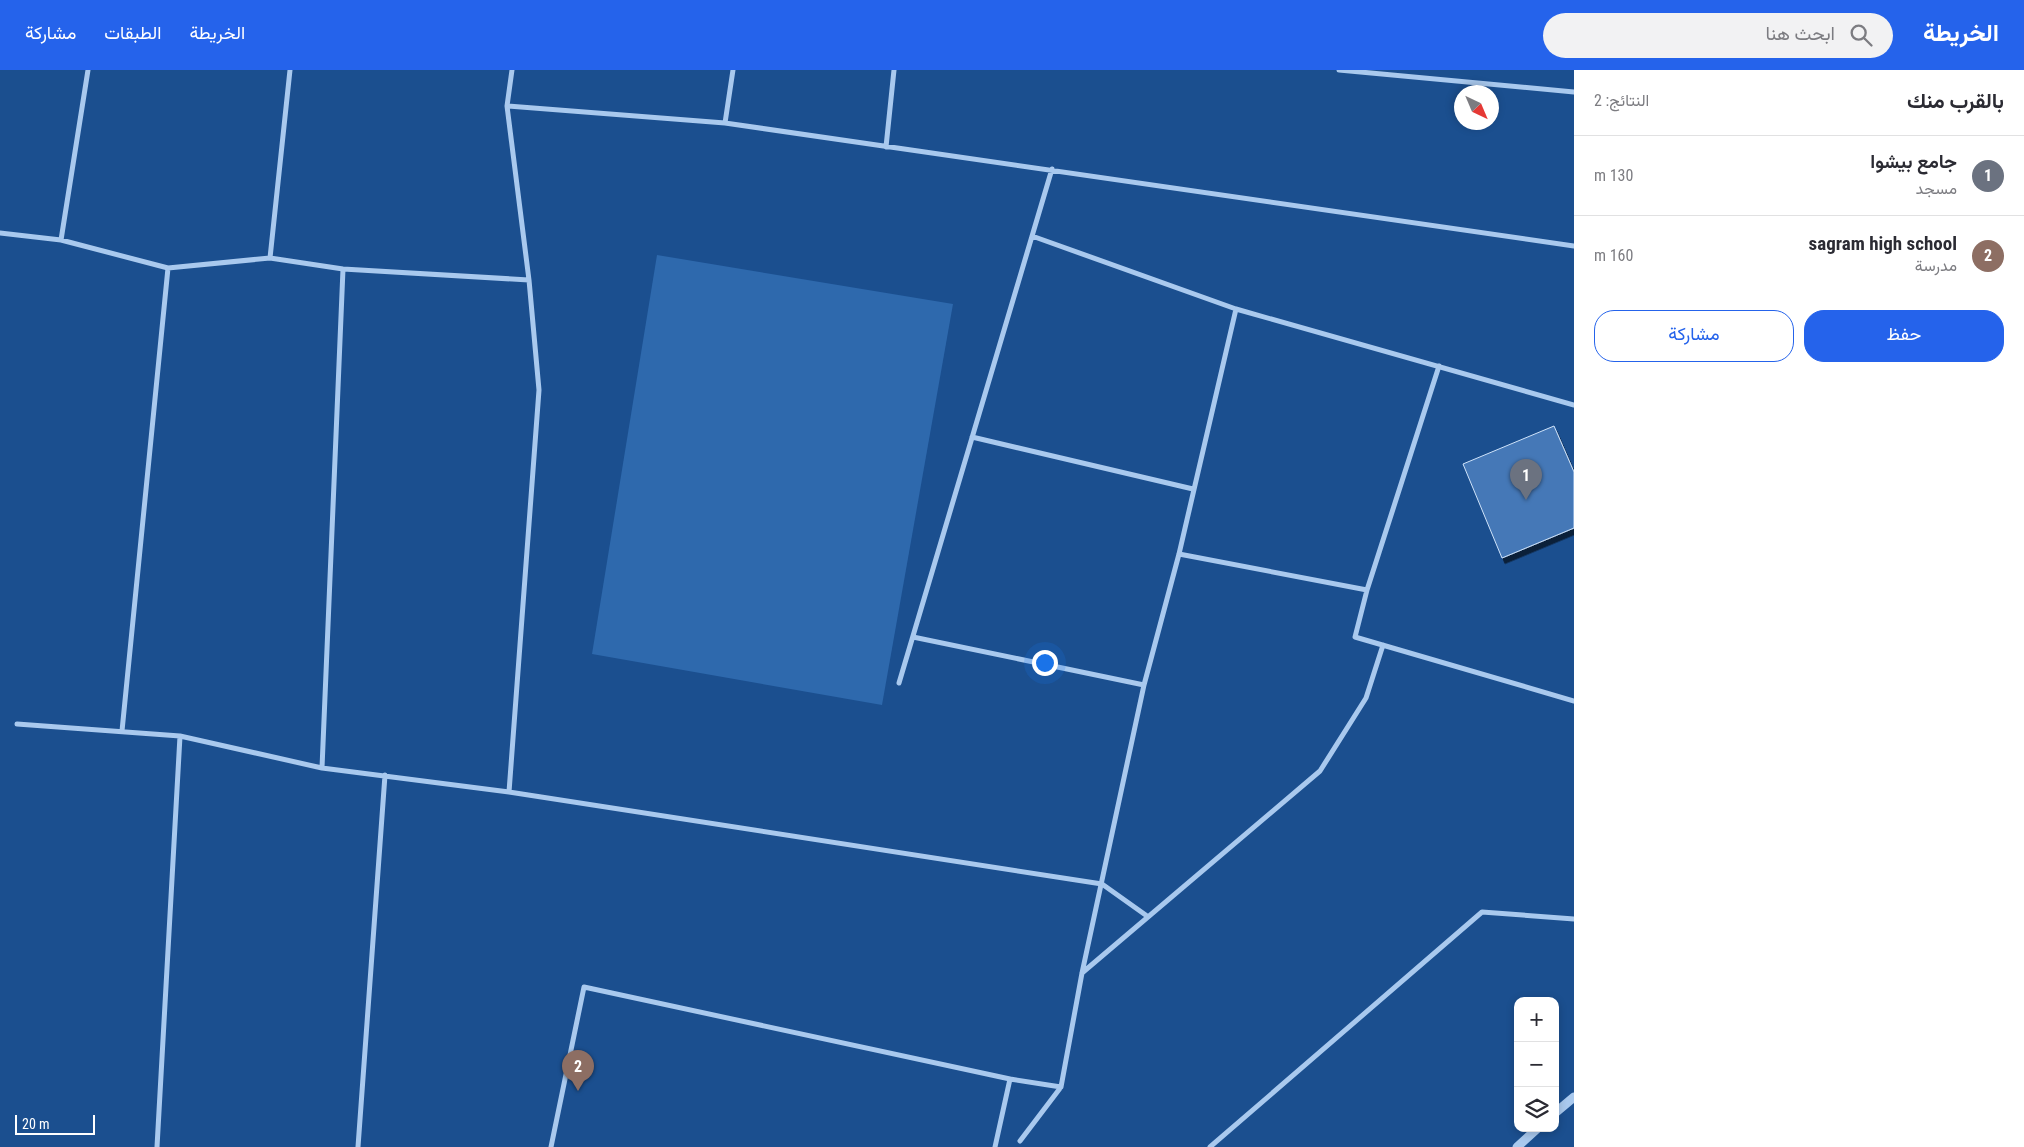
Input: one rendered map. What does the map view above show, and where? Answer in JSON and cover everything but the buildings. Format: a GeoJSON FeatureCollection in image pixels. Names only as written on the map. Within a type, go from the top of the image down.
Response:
{"type":"FeatureCollection","features":[{"type":"Feature","properties":{"kind":"street"},"geometry":{"type":"LineString","coordinates":[[60,240],[88,70]]}},
{"type":"Feature","properties":{"kind":"street"},"geometry":{"type":"LineString","coordinates":[[270,258],[290,70]]}},
{"type":"Feature","properties":{"kind":"street"},"geometry":{"type":"LineString","coordinates":[[509,792],[539,390],[529,280],[507,106],[512,70]]}},
{"type":"Feature","properties":{"kind":"street"},"geometry":{"type":"LineString","coordinates":[[725,123],[733,70]]}},
{"type":"Feature","properties":{"kind":"street"},"geometry":{"type":"LineString","coordinates":[[886,147],[894,70]]}},
{"type":"Feature","properties":{"kind":"street"},"geometry":{"type":"LineString","coordinates":[[1339,70],[1574,92]]}},
{"type":"Feature","properties":{"kind":"street"},"geometry":{"type":"LineString","coordinates":[[507,106],[725,123],[1574,246]]}},
{"type":"Feature","properties":{"kind":"street"},"geometry":{"type":"LineString","coordinates":[[899,683],[1052,169]]}},
{"type":"Feature","properties":{"kind":"street"},"geometry":{"type":"LineString","coordinates":[[0,233],[60,240],[168,268],[270,258],[343,269],[529,280]]}},
{"type":"Feature","properties":{"kind":"street"},"geometry":{"type":"LineString","coordinates":[[1032,236],[1236,309],[1574,405]]}},
{"type":"Feature","properties":{"kind":"street"},"geometry":{"type":"LineString","coordinates":[[122,731],[168,268]]}},
{"type":"Feature","properties":{"kind":"street"},"geometry":{"type":"LineString","coordinates":[[322,768],[343,269]]}},
{"type":"Feature","properties":{"kind":"street"},"geometry":{"type":"LineString","coordinates":[[1020,1141],[1061,1087],[1082,974],[1144,685],[1179,554],[1236,309]]}},
{"type":"Feature","properties":{"kind":"street"},"geometry":{"type":"LineString","coordinates":[[1439,366],[1367,590],[1355,637],[1574,701]]}},
{"type":"Feature","properties":{"kind":"street"},"geometry":{"type":"LineString","coordinates":[[972,437],[1193,489]]}},
{"type":"Feature","properties":{"kind":"street"},"geometry":{"type":"LineString","coordinates":[[1179,554],[1367,590]]}},
{"type":"Feature","properties":{"kind":"street"},"geometry":{"type":"LineString","coordinates":[[912,636],[1144,685]]}},
{"type":"Feature","properties":{"kind":"street"},"geometry":{"type":"LineString","coordinates":[[1082,974],[1147,916],[1320,771],[1366,698],[1383,645]]}},
{"type":"Feature","properties":{"kind":"street"},"geometry":{"type":"LineString","coordinates":[[17,724],[180,736],[322,768],[509,792],[1102,884],[1147,916]]}},
{"type":"Feature","properties":{"kind":"street"},"geometry":{"type":"LineString","coordinates":[[157,1147],[180,736]]}},
{"type":"Feature","properties":{"kind":"street"},"geometry":{"type":"LineString","coordinates":[[358,1147],[385,775]]}},
{"type":"Feature","properties":{"kind":"street"},"geometry":{"type":"LineString","coordinates":[[1210,1147],[1482,912],[1574,919]]}},
{"type":"Feature","properties":{"kind":"street"},"geometry":{"type":"LineString","coordinates":[[551,1147],[584,987],[1010,1080],[1061,1087]]}},
{"type":"Feature","properties":{"kind":"street"},"geometry":{"type":"LineString","coordinates":[[995,1147],[1010,1080]]}},
{"type":"Feature","properties":{"kind":"street"},"geometry":{"type":"LineString","coordinates":[[1559,1110],[1574,1097]]}},
{"type":"Feature","properties":{"kind":"street"},"geometry":{"type":"LineString","coordinates":[[1517,1147],[1534,1132]]}},
{"type":"Feature","properties":{"kind":"shaded area"},"geometry":{"type":"Polygon","coordinates":[[[657,255],[953,304],[882,705],[592,654],[657,255]]]}},
{"type":"Feature","properties":{"kind":"place","name":"جامع بيشوا"},"geometry":{"type":"Point","coordinates":[1526,500]}},
{"type":"Feature","properties":{"kind":"place","name":"sagram high school"},"geometry":{"type":"Point","coordinates":[578,1091]}}]}
